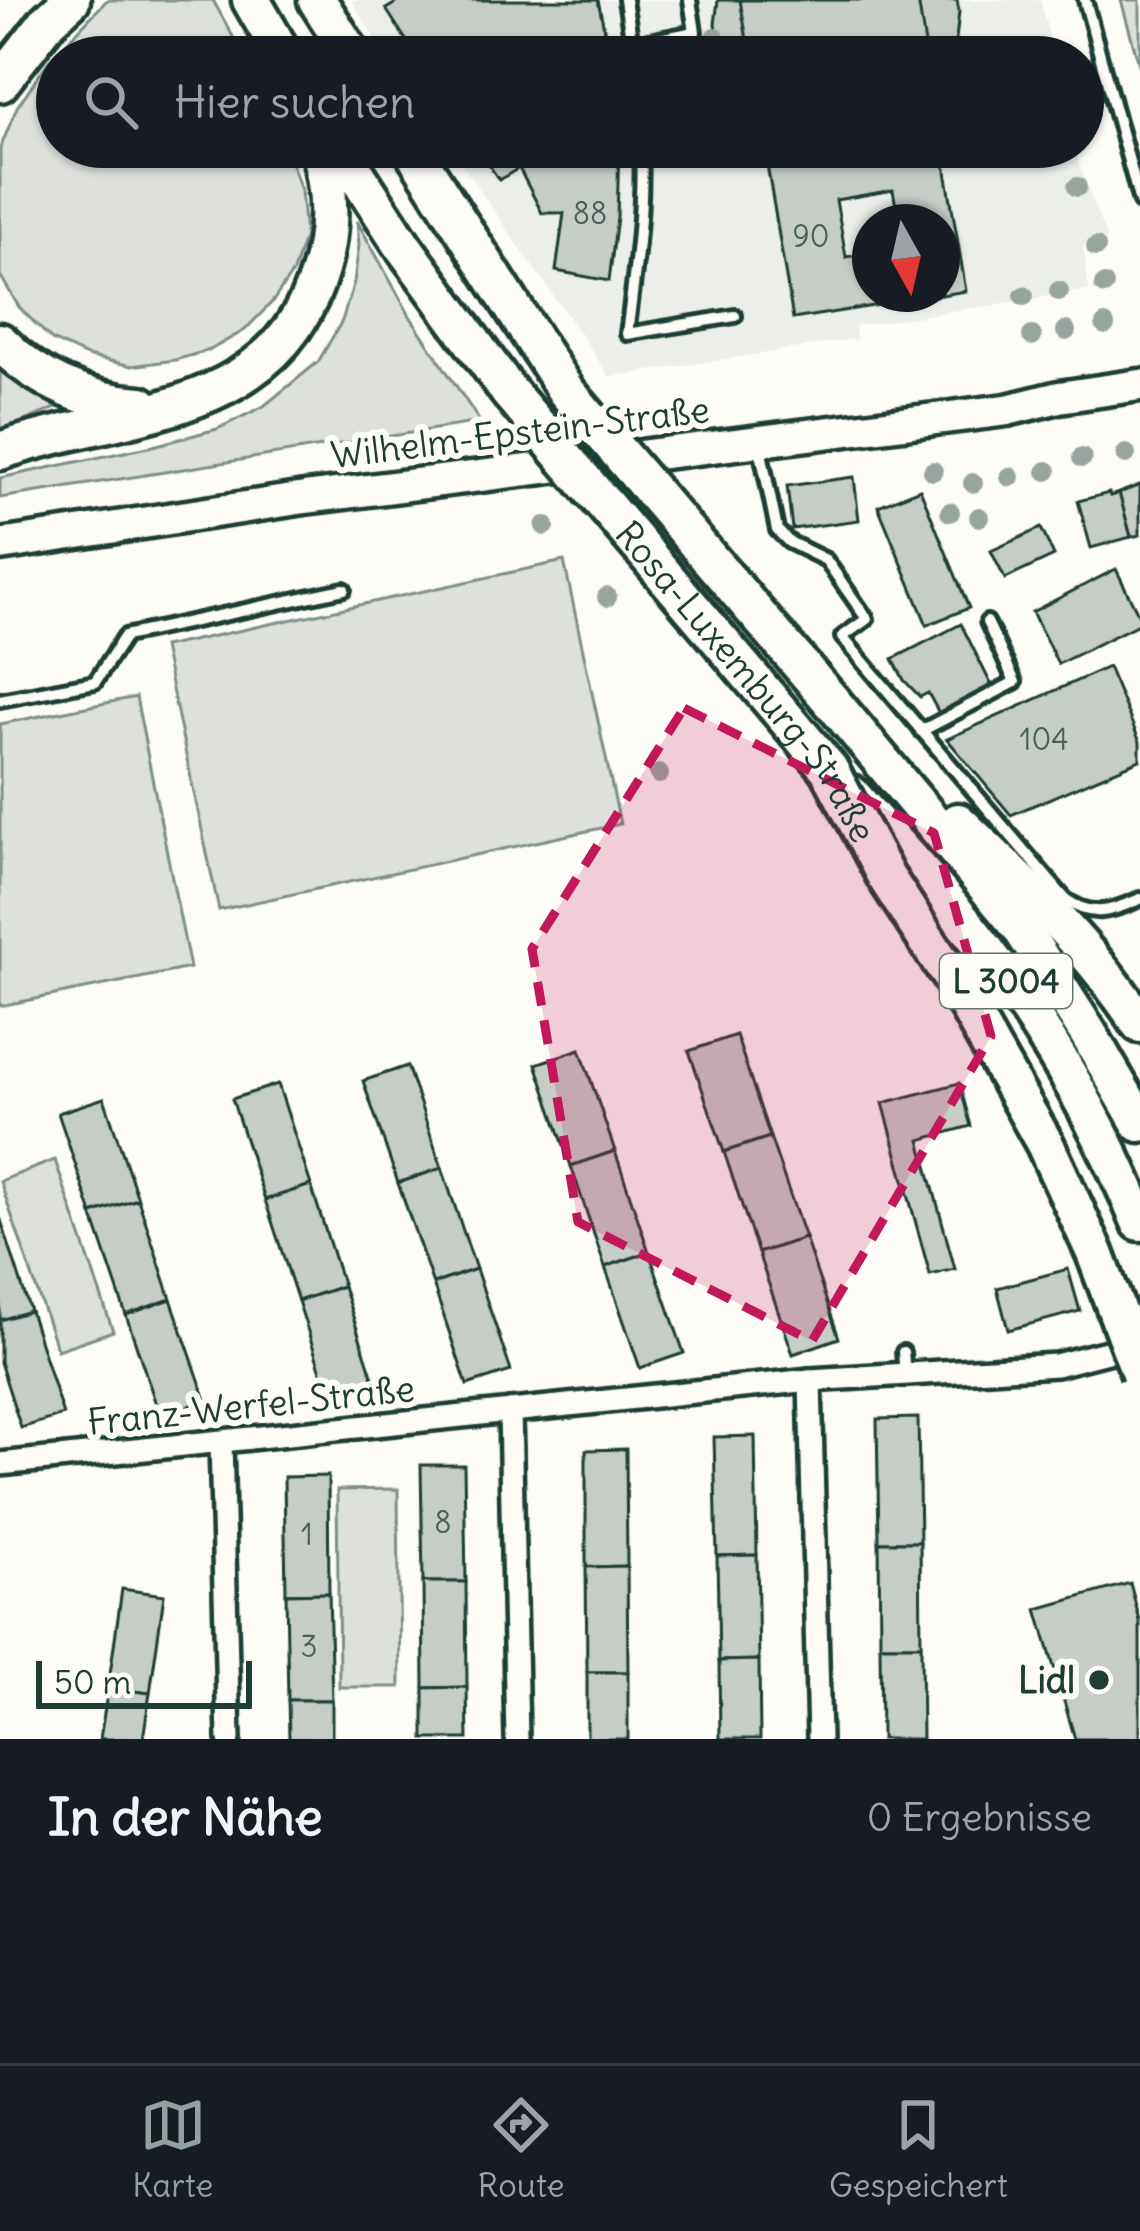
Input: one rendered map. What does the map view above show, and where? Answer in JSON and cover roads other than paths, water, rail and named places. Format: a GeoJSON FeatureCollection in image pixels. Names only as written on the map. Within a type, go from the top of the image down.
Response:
{"type":"FeatureCollection","features":[{"type":"Feature","properties":{"kind":"highway"},"geometry":{"type":"LineString","coordinates":[[36,36],[71,0]]}},
{"type":"Feature","properties":{"kind":"highway"},"geometry":{"type":"LineString","coordinates":[[251,0],[272,36]]}},
{"type":"Feature","properties":{"kind":"highway"},"geometry":{"type":"LineString","coordinates":[[317,0],[340,36]]}},
{"type":"Feature","properties":{"kind":"highway"},"geometry":{"type":"LineString","coordinates":[[0,83],[36,36]]}},
{"type":"Feature","properties":{"kind":"highway"},"geometry":{"type":"LineString","coordinates":[[0,451],[193,400],[227,386],[257,365],[287,335],[310,299],[322,266],[329,224],[324,168]]}},
{"type":"Feature","properties":{"kind":"highway","name":"Rosa-Luxemburg-Straße"},"geometry":{"type":"LineString","coordinates":[[353,168],[509,392],[984,947],[1053,1050],[1113,1157],[1140,1222]]}},
{"type":"Feature","properties":{"kind":"highway","name":"Rosa-Luxemburg-Straße"},"geometry":{"type":"LineString","coordinates":[[424,168],[566,391],[1021,928],[1140,1123]]}},
{"type":"Feature","properties":{"kind":"highway"},"geometry":{"type":"LineString","coordinates":[[0,342],[40,375],[98,400],[146,405],[193,400]]}},
{"type":"Feature","properties":{"kind":"highway"},"geometry":{"type":"LineString","coordinates":[[834,704],[1039,899],[1140,1024]]}},
{"type":"Feature","properties":{"kind":"highway"},"geometry":{"type":"LineString","coordinates":[[829,769],[886,878],[954,982],[1045,1144],[1095,1253],[1140,1373]]}},
{"type":"Feature","properties":{"kind":"main road","name":"Wilhelm-Epstein-Straße"},"geometry":{"type":"LineString","coordinates":[[1007,410],[1140,385]]}},
{"type":"Feature","properties":{"kind":"main road","name":"Wilhelm-Epstein-Straße"},"geometry":{"type":"LineString","coordinates":[[0,547],[305,498],[1007,410],[1140,405]]}},
{"type":"Feature","properties":{"kind":"street","name":"Franz-Werfel-Straße"},"geometry":{"type":"LineString","coordinates":[[0,1463],[810,1380],[904,1363],[1056,1365],[1140,1343]]}},
{"type":"Feature","properties":{"kind":"street"},"geometry":{"type":"LineString","coordinates":[[810,1380],[819,1739]]}},
{"type":"Feature","properties":{"kind":"street"},"geometry":{"type":"LineString","coordinates":[[510,1411],[518,1739]]}},
{"type":"Feature","properties":{"kind":"street"},"geometry":{"type":"LineString","coordinates":[[221,1442],[229,1739]]}},
{"type":"Feature","properties":{"kind":"lane"},"geometry":{"type":"LineString","coordinates":[[625,0],[631,36]]}},
{"type":"Feature","properties":{"kind":"lane"},"geometry":{"type":"LineString","coordinates":[[681,36],[695,32],[690,0]]}},
{"type":"Feature","properties":{"kind":"lane"},"geometry":{"type":"LineString","coordinates":[[1085,0],[1095,36]]}},
{"type":"Feature","properties":{"kind":"lane"},"geometry":{"type":"LineString","coordinates":[[1104,70],[1140,202]]}},
{"type":"Feature","properties":{"kind":"lane"},"geometry":{"type":"LineString","coordinates":[[642,168],[626,334],[735,316]]}},
{"type":"Feature","properties":{"kind":"lane"},"geometry":{"type":"LineString","coordinates":[[759,443],[777,530],[789,542],[826,560],[867,619],[842,637],[1065,899],[1091,913],[1140,899]]}},
{"type":"Feature","properties":{"kind":"lane"},"geometry":{"type":"LineString","coordinates":[[0,700],[95,682],[125,636],[344,589]]}},
{"type":"Feature","properties":{"kind":"lane"},"geometry":{"type":"LineString","coordinates":[[921,730],[1015,682],[987,622]]}},
{"type":"Feature","properties":{"kind":"place","name":"Lidl"},"geometry":{"type":"Point","coordinates":[1099,1680]}}]}
